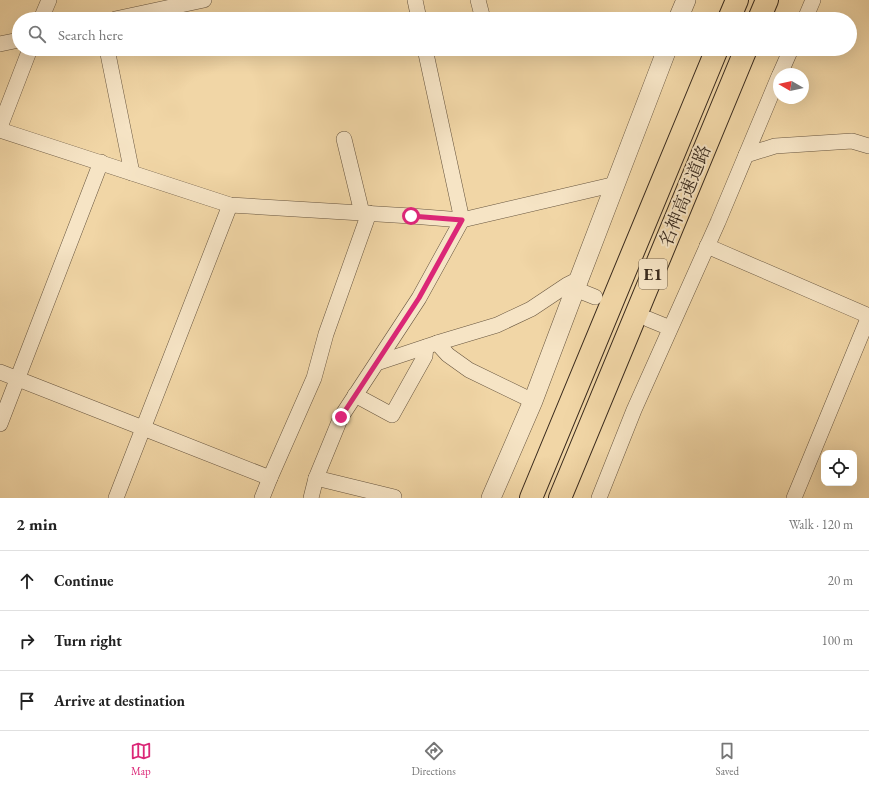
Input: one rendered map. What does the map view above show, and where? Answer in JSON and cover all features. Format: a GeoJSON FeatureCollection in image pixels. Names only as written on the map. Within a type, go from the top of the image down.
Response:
{"type":"FeatureCollection","features":[{"type":"Feature","properties":{"kind":"highway"},"geometry":{"type":"LineString","coordinates":[[732,12],[737,0]]}},
{"type":"Feature","properties":{"kind":"highway"},"geometry":{"type":"LineString","coordinates":[[762,12],[767,0]]}},
{"type":"Feature","properties":{"kind":"highway","name":"名神高速道路"},"geometry":{"type":"LineString","coordinates":[[530,498],[714,56]]}},
{"type":"Feature","properties":{"kind":"highway","name":"名神高速道路"},"geometry":{"type":"LineString","coordinates":[[560,498],[743,56]]}},
{"type":"Feature","properties":{"kind":"street"},"geometry":{"type":"LineString","coordinates":[[44,12],[49,0]]}},
{"type":"Feature","properties":{"kind":"street"},"geometry":{"type":"LineString","coordinates":[[148,12],[204,0]]}},
{"type":"Feature","properties":{"kind":"street"},"geometry":{"type":"LineString","coordinates":[[415,0],[418,12]]}},
{"type":"Feature","properties":{"kind":"street"},"geometry":{"type":"LineString","coordinates":[[478,0],[481,12]]}},
{"type":"Feature","properties":{"kind":"street"},"geometry":{"type":"LineString","coordinates":[[681,12],[686,0]]}},
{"type":"Feature","properties":{"kind":"street"},"geometry":{"type":"LineString","coordinates":[[808,12],[813,0]]}},
{"type":"Feature","properties":{"kind":"street"},"geometry":{"type":"LineString","coordinates":[[0,44],[12,41]]}},
{"type":"Feature","properties":{"kind":"street"},"geometry":{"type":"LineString","coordinates":[[27,56],[0,129],[230,205],[462,220],[616,184]]}},
{"type":"Feature","properties":{"kind":"street"},"geometry":{"type":"LineString","coordinates":[[107,56],[132,173]]}},
{"type":"Feature","properties":{"kind":"street"},"geometry":{"type":"LineString","coordinates":[[311,498],[316,478],[341,417],[419,298],[462,220],[427,56]]}},
{"type":"Feature","properties":{"kind":"street"},"geometry":{"type":"LineString","coordinates":[[495,497],[664,56]]}},
{"type":"Feature","properties":{"kind":"street"},"geometry":{"type":"LineString","coordinates":[[782,68],[788,56]]}},
{"type":"Feature","properties":{"kind":"street"},"geometry":{"type":"LineString","coordinates":[[599,498],[634,410],[707,246],[773,90]]}},
{"type":"Feature","properties":{"kind":"street"},"geometry":{"type":"LineString","coordinates":[[262,498],[314,378],[326,334],[366,213],[344,139]]}},
{"type":"Feature","properties":{"kind":"street"},"geometry":{"type":"LineString","coordinates":[[746,155],[775,146],[852,141],[869,146]]}},
{"type":"Feature","properties":{"kind":"street"},"geometry":{"type":"LineString","coordinates":[[0,424],[101,162]]}},
{"type":"Feature","properties":{"kind":"street"},"geometry":{"type":"LineString","coordinates":[[116,498],[230,205]]}},
{"type":"Feature","properties":{"kind":"street"},"geometry":{"type":"LineString","coordinates":[[707,246],[869,316],[794,498]]}},
{"type":"Feature","properties":{"kind":"street"},"geometry":{"type":"LineString","coordinates":[[377,363],[497,325],[531,309],[567,285],[577,284],[595,297]]}},
{"type":"Feature","properties":{"kind":"street"},"geometry":{"type":"LineString","coordinates":[[648,319],[670,328]]}},
{"type":"Feature","properties":{"kind":"street"},"geometry":{"type":"LineString","coordinates":[[355,395],[392,415],[431,345]]}},
{"type":"Feature","properties":{"kind":"street"},"geometry":{"type":"LineString","coordinates":[[431,345],[469,370],[533,401]]}},
{"type":"Feature","properties":{"kind":"street"},"geometry":{"type":"LineString","coordinates":[[0,372],[270,478]]}},
{"type":"Feature","properties":{"kind":"street"},"geometry":{"type":"LineString","coordinates":[[316,478],[394,498]]}},
{"type":"Feature","properties":{"kind":"route"},"geometry":{"type":"LineString","coordinates":[[341,417],[419,298],[462,220],[411,216]]}}]}
